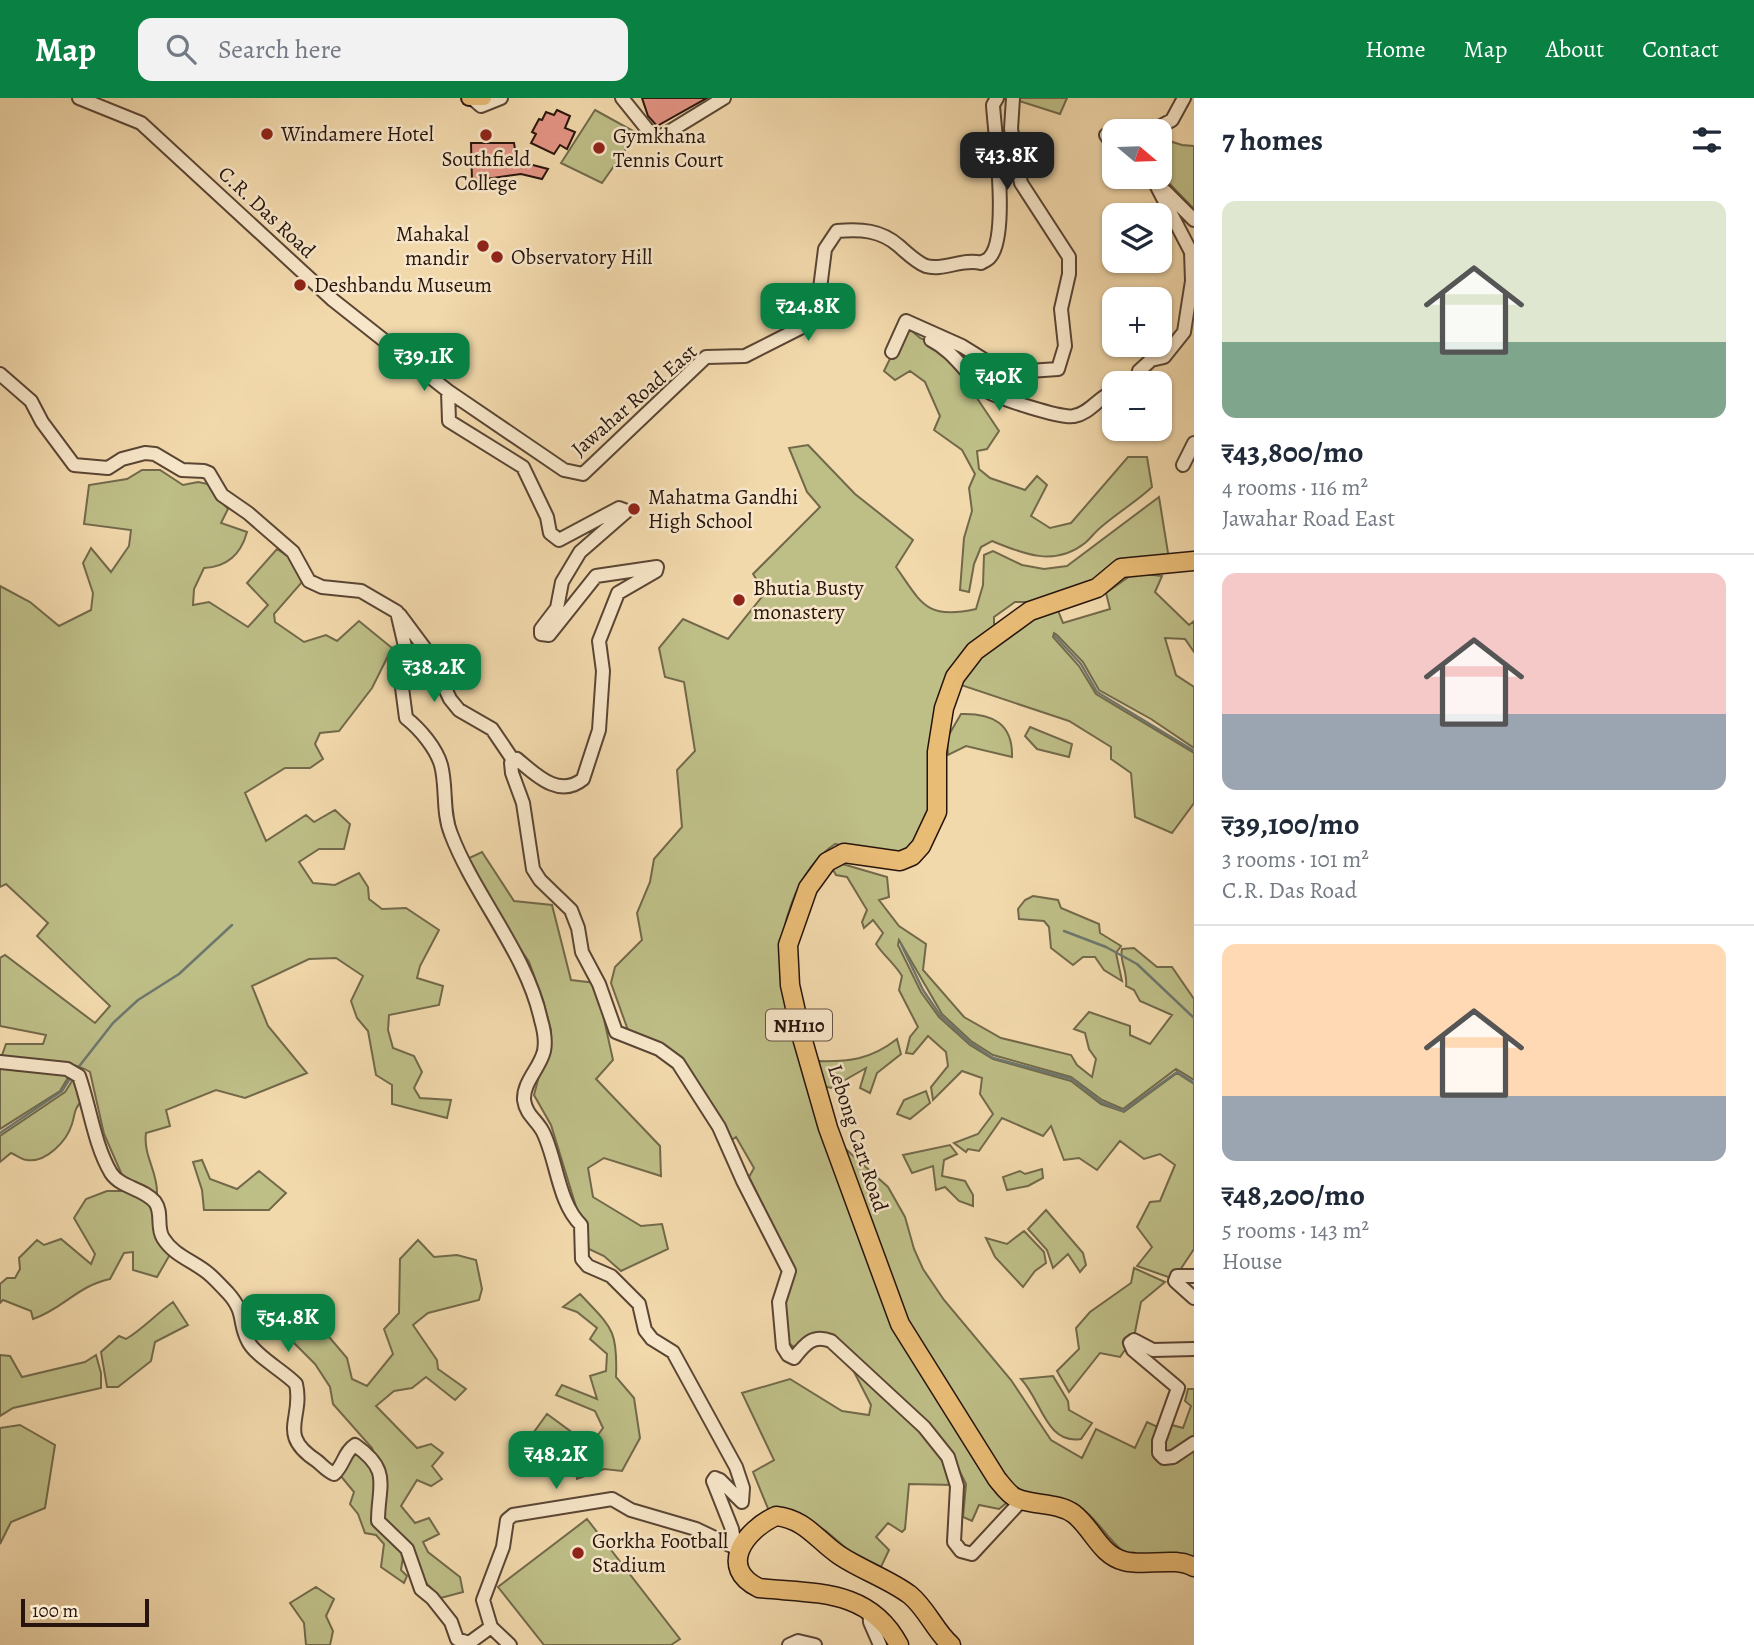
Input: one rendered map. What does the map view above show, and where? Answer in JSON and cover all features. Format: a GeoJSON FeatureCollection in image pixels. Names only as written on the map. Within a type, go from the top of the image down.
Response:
{"type":"FeatureCollection","features":[{"type":"Feature","properties":{"kind":"highway","name":"Lebong Cart Road"},"geometry":{"type":"LineString","coordinates":[[1194,561],[1121,569],[1097,588],[1030,611],[975,651],[955,677],[944,708],[937,752],[937,813],[921,846],[912,856],[900,861],[844,853],[827,862],[808,888],[788,945],[790,985],[808,1061],[828,1128],[900,1324],[997,1479],[1014,1497],[1072,1512],[1089,1529],[1104,1551],[1113,1557],[1126,1562],[1176,1563],[1194,1567]]}},
{"type":"Feature","properties":{"kind":"highway"},"geometry":{"type":"LineString","coordinates":[[900,1645],[878,1615],[852,1600],[759,1588],[740,1574],[736,1552],[765,1521],[776,1516],[798,1522],[840,1556],[909,1595],[924,1609],[942,1637],[951,1645]]}},
{"type":"Feature","properties":{"kind":"street","name":"C.R. Das Road"},"geometry":{"type":"LineString","coordinates":[[79,98],[141,123],[333,300],[448,391]]}},
{"type":"Feature","properties":{"kind":"street"},"geometry":{"type":"LineString","coordinates":[[476,99],[481,106],[501,98]]}},
{"type":"Feature","properties":{"kind":"street"},"geometry":{"type":"LineString","coordinates":[[622,98],[650,134],[662,136],[724,98]]}},
{"type":"Feature","properties":{"kind":"street","name":"Jawahar Road East"},"geometry":{"type":"LineString","coordinates":[[448,391],[564,470],[583,474],[706,357],[745,356],[816,320],[825,249],[837,231],[872,231],[894,242],[917,262],[929,267],[970,260],[981,264],[991,257],[998,237],[1000,195],[993,106],[997,98]]}},
{"type":"Feature","properties":{"kind":"street"},"geometry":{"type":"LineString","coordinates":[[906,321],[962,346],[991,364],[1029,371],[1058,369],[1065,346],[1061,309],[1069,274],[1069,257],[1021,183],[1011,129],[1013,98]]}},
{"type":"Feature","properties":{"kind":"street"},"geometry":{"type":"LineString","coordinates":[[1172,120],[1184,98]]}},
{"type":"Feature","properties":{"kind":"street"},"geometry":{"type":"LineString","coordinates":[[1139,371],[1151,360],[1164,357],[1184,332],[1192,281],[1191,252],[1158,189]]}},
{"type":"Feature","properties":{"kind":"street"},"geometry":{"type":"LineString","coordinates":[[1163,189],[1194,220]]}},
{"type":"Feature","properties":{"kind":"street"},"geometry":{"type":"LineString","coordinates":[[892,352],[906,321]]}},
{"type":"Feature","properties":{"kind":"street"},"geometry":{"type":"LineString","coordinates":[[906,321],[921,335],[945,347],[988,392],[1056,416],[1076,416],[1095,405],[1102,397]]}},
{"type":"Feature","properties":{"kind":"street"},"geometry":{"type":"LineString","coordinates":[[0,374],[31,401],[42,422],[74,466],[108,468],[122,459],[145,453],[155,454],[182,470],[209,473],[222,495],[248,513],[293,552],[309,581],[322,587],[361,591],[397,612],[408,622],[429,654],[458,710],[492,729],[513,760]]}},
{"type":"Feature","properties":{"kind":"street"},"geometry":{"type":"LineString","coordinates":[[448,391],[449,421],[523,467],[547,517],[550,533],[559,540],[620,508],[627,511],[580,552],[562,582],[557,608],[541,629],[541,634],[548,635],[596,576],[657,567],[656,571],[618,593],[599,641],[603,671],[599,730],[583,779],[568,787],[543,782],[517,759],[513,760]]}},
{"type":"Feature","properties":{"kind":"street"},"geometry":{"type":"LineString","coordinates":[[1183,465],[1194,443]]}},
{"type":"Feature","properties":{"kind":"street"},"geometry":{"type":"LineString","coordinates":[[397,612],[407,655],[401,680],[406,718],[416,726],[440,764],[449,830],[472,881],[497,922],[537,999],[545,1039],[544,1054],[525,1092],[527,1112],[545,1136],[570,1208],[581,1225],[582,1259],[588,1266],[611,1276],[639,1304],[645,1330],[652,1339],[673,1352],[736,1467],[743,1488],[743,1502],[720,1480],[715,1478],[713,1481],[732,1530],[736,1552]]}},
{"type":"Feature","properties":{"kind":"street"},"geometry":{"type":"LineString","coordinates":[[513,760],[510,767],[523,803],[533,869],[540,880],[571,910],[578,928],[582,952],[599,984],[616,1032],[659,1049],[678,1063],[719,1127],[743,1181],[786,1261],[789,1271],[779,1302],[783,1347],[788,1355],[794,1358],[811,1340],[820,1337],[831,1340],[924,1427],[948,1457],[957,1486],[954,1542],[961,1551],[972,1554],[1022,1500]]}},
{"type":"Feature","properties":{"kind":"street"},"geometry":{"type":"LineString","coordinates":[[0,1062],[67,1069],[79,1076],[96,1136],[110,1171],[117,1181],[131,1186],[155,1202],[164,1240],[178,1255],[208,1273],[228,1293],[242,1313],[248,1341],[296,1384],[298,1391],[292,1434],[298,1445],[334,1474],[348,1449],[355,1445],[362,1450],[379,1472],[383,1489],[378,1505],[378,1521],[407,1549],[421,1588],[451,1622],[457,1639],[469,1643],[491,1627]]}},
{"type":"Feature","properties":{"kind":"street"},"geometry":{"type":"LineString","coordinates":[[1194,1276],[1177,1276],[1175,1280],[1194,1298]]}},
{"type":"Feature","properties":{"kind":"street"},"geometry":{"type":"LineString","coordinates":[[1194,1349],[1153,1350],[1134,1340],[1130,1343],[1133,1350],[1178,1388],[1159,1441],[1159,1453],[1164,1458],[1173,1457],[1194,1443]]}},
{"type":"Feature","properties":{"kind":"street"},"geometry":{"type":"LineString","coordinates":[[510,1645],[491,1627],[483,1600],[503,1547],[507,1520],[513,1515],[612,1499],[631,1510],[696,1529],[736,1552]]}},
{"type":"Feature","properties":{"kind":"street"},"geometry":{"type":"LineString","coordinates":[[869,1608],[870,1622],[880,1645]]}},
{"type":"Feature","properties":{"kind":"street"},"geometry":{"type":"LineString","coordinates":[[789,1645],[798,1641],[815,1645]]}},
{"type":"Feature","properties":{"kind":"green space"},"geometry":{"type":"Polygon","coordinates":[[[1016,98],[1067,98],[1060,114],[1016,98]]]}},
{"type":"Feature","properties":{"kind":"green space","name":"Gymkhana Tennis Court"},"geometry":{"type":"Polygon","coordinates":[[[595,110],[637,133],[602,183],[561,163],[595,110]]]}},
{"type":"Feature","properties":{"kind":"green space"},"geometry":{"type":"Polygon","coordinates":[[[1172,142],[1194,146],[1194,209],[1172,186],[1172,142]]]}},
{"type":"Feature","properties":{"kind":"green space"},"geometry":{"type":"Polygon","coordinates":[[[906,326],[920,338],[944,349],[999,431],[987,449],[977,451],[979,469],[990,478],[1025,490],[1037,476],[1047,485],[1031,516],[1050,528],[1071,523],[1128,457],[1147,457],[1152,487],[1085,543],[1062,555],[1027,554],[992,541],[981,547],[974,564],[969,592],[960,590],[964,538],[972,511],[969,488],[975,474],[962,450],[934,430],[940,416],[925,382],[910,371],[895,380],[884,371],[906,326]]]}},
{"type":"Feature","properties":{"kind":"green space"},"geometry":{"type":"Polygon","coordinates":[[[808,445],[855,494],[913,540],[896,567],[912,591],[927,606],[936,610],[959,612],[976,609],[983,585],[984,555],[993,551],[1022,565],[1044,569],[1067,566],[1159,497],[1169,559],[1030,602],[1015,602],[994,617],[994,627],[965,658],[952,677],[933,798],[927,821],[917,839],[904,850],[887,853],[835,844],[821,855],[800,885],[792,902],[782,940],[781,976],[862,1240],[1009,1501],[999,1509],[979,1505],[972,1521],[963,1517],[966,1484],[952,1456],[828,1334],[797,1350],[789,1343],[785,1302],[790,1260],[749,1177],[754,1168],[736,1137],[729,1142],[722,1123],[682,1060],[629,1033],[611,983],[615,967],[642,940],[637,913],[650,882],[654,859],[682,827],[677,770],[695,751],[684,682],[665,677],[659,648],[683,619],[728,639],[765,593],[753,574],[820,507],[807,492],[789,448],[808,445]]]}},
{"type":"Feature","properties":{"kind":"green space"},"geometry":{"type":"Polygon","coordinates":[[[142,470],[160,470],[183,485],[198,482],[223,487],[222,502],[228,509],[221,523],[247,532],[241,547],[232,558],[220,565],[204,568],[194,589],[193,605],[209,602],[248,627],[268,605],[247,583],[277,549],[289,557],[303,581],[274,614],[275,622],[304,642],[326,635],[337,641],[359,621],[392,648],[372,688],[339,731],[320,733],[315,744],[323,759],[310,768],[285,768],[245,793],[266,841],[306,815],[314,822],[335,810],[350,824],[344,849],[319,849],[299,862],[313,883],[335,885],[359,873],[368,887],[369,899],[382,909],[406,908],[439,930],[420,966],[417,978],[443,986],[439,1005],[389,1015],[388,1030],[393,1048],[414,1056],[422,1072],[414,1088],[420,1098],[451,1100],[447,1118],[392,1104],[392,1085],[376,1075],[368,1031],[357,1018],[351,1001],[363,976],[336,958],[309,959],[252,986],[268,1026],[307,1073],[245,1098],[216,1090],[166,1110],[170,1126],[146,1133],[157,1194],[122,1175],[104,1134],[90,1072],[60,1062],[1,1058],[6,1044],[43,1044],[46,1035],[0,1026],[0,958],[5,955],[95,1023],[110,1006],[37,936],[48,923],[6,884],[0,887],[0,586],[30,602],[59,626],[91,610],[93,593],[83,563],[91,548],[111,572],[129,546],[131,530],[84,524],[89,485],[127,479],[142,470]]]}},
{"type":"Feature","properties":{"kind":"green space"},"geometry":{"type":"Polygon","coordinates":[[[1134,573],[1162,576],[1155,592],[1189,625],[1194,621],[1194,652],[1185,639],[1165,638],[1176,675],[1194,687],[1194,748],[1151,719],[1099,690],[1083,662],[1054,633],[1053,637],[1079,666],[1096,694],[1194,753],[1194,803],[1172,833],[1135,817],[1131,773],[1111,759],[1111,747],[1069,721],[961,685],[979,660],[1015,629],[1057,608],[1063,623],[1110,609],[1106,593],[1134,573]]]}},
{"type":"Feature","properties":{"kind":"green space"},"geometry":{"type":"Polygon","coordinates":[[[961,714],[983,716],[999,723],[1009,736],[1012,757],[966,746],[948,755],[947,738],[961,714]]]}},
{"type":"Feature","properties":{"kind":"green space"},"geometry":{"type":"Polygon","coordinates":[[[1030,727],[1072,744],[1069,757],[1037,749],[1025,736],[1030,727]]]}},
{"type":"Feature","properties":{"kind":"green space"},"geometry":{"type":"Polygon","coordinates":[[[482,852],[514,901],[552,905],[571,980],[596,983],[613,1060],[596,1079],[660,1146],[661,1176],[604,1158],[588,1168],[593,1197],[641,1226],[662,1224],[668,1249],[621,1271],[604,1256],[589,1249],[551,1125],[534,1095],[551,1030],[529,962],[474,879],[465,860],[482,852]]]}},
{"type":"Feature","properties":{"kind":"green space"},"geometry":{"type":"Polygon","coordinates":[[[839,863],[887,877],[889,897],[879,900],[899,926],[926,944],[923,970],[964,1017],[1001,1038],[1071,1055],[1077,1065],[1092,1077],[1096,1059],[1089,1049],[1085,1033],[1074,1029],[1089,1012],[1130,1026],[1130,1035],[1150,1044],[1172,1015],[1140,1001],[1134,990],[1126,986],[1122,949],[1134,948],[1157,967],[1172,967],[1194,999],[1194,1080],[1176,1069],[1123,1109],[1102,1100],[1071,1077],[993,1055],[971,1041],[942,1014],[899,940],[898,945],[921,992],[939,1017],[970,1045],[993,1059],[1071,1081],[1101,1104],[1124,1112],[1177,1073],[1194,1084],[1194,1249],[1174,1279],[1137,1266],[1152,1247],[1137,1227],[1150,1202],[1160,1201],[1175,1165],[1160,1154],[1144,1159],[1120,1141],[1097,1170],[1079,1158],[1064,1160],[1051,1126],[1043,1136],[1002,1118],[979,1151],[968,1149],[966,1152],[954,1143],[978,1134],[993,1114],[980,1094],[982,1078],[962,1071],[933,1100],[931,1087],[948,1066],[946,1052],[928,1036],[913,1054],[906,1053],[910,1037],[918,1027],[899,990],[902,976],[876,944],[883,933],[873,920],[864,928],[862,922],[867,910],[847,877],[836,875],[832,868],[839,863]]]}},
{"type":"Feature","properties":{"kind":"green space"},"geometry":{"type":"Polygon","coordinates":[[[1033,896],[1058,900],[1061,908],[1099,924],[1100,933],[1121,946],[1116,953],[1122,981],[1104,970],[1095,957],[1083,957],[1073,965],[1051,948],[1049,927],[1044,921],[1019,919],[1018,909],[1025,900],[1033,896]]]}},
{"type":"Feature","properties":{"kind":"green space"},"geometry":{"type":"Polygon","coordinates":[[[897,1039],[901,1054],[877,1073],[870,1093],[860,1088],[866,1068],[831,1088],[820,1085],[815,1061],[859,1058],[878,1051],[897,1039]]]}},
{"type":"Feature","properties":{"kind":"green space"},"geometry":{"type":"Polygon","coordinates":[[[0,1068],[20,1071],[48,1069],[69,1076],[60,1091],[0,1129],[0,1068]]]}},
{"type":"Feature","properties":{"kind":"green space"},"geometry":{"type":"Polygon","coordinates":[[[74,1078],[83,1099],[61,1144],[41,1158],[25,1160],[11,1153],[0,1162],[0,1136],[65,1092],[74,1078]]]}},
{"type":"Feature","properties":{"kind":"green space"},"geometry":{"type":"Polygon","coordinates":[[[926,1091],[930,1103],[910,1119],[897,1114],[904,1100],[926,1091]]]}},
{"type":"Feature","properties":{"kind":"green space"},"geometry":{"type":"Polygon","coordinates":[[[839,1143],[888,1187],[905,1217],[923,1269],[944,1300],[1011,1380],[1051,1440],[1082,1458],[1096,1429],[1135,1448],[1147,1422],[1162,1429],[1163,1460],[1194,1444],[1194,1559],[1133,1555],[1123,1551],[1080,1507],[1063,1500],[1027,1493],[1011,1485],[903,1322],[839,1143]]]}},
{"type":"Feature","properties":{"kind":"green space"},"geometry":{"type":"Polygon","coordinates":[[[950,1145],[957,1154],[944,1160],[942,1176],[965,1181],[973,1195],[973,1206],[959,1201],[945,1187],[936,1190],[933,1166],[912,1173],[903,1155],[950,1145]]]}},
{"type":"Feature","properties":{"kind":"green space"},"geometry":{"type":"Polygon","coordinates":[[[202,1160],[210,1179],[237,1189],[259,1171],[286,1193],[269,1210],[204,1210],[202,1190],[193,1162],[202,1160]]]}},
{"type":"Feature","properties":{"kind":"green space"},"geometry":{"type":"Polygon","coordinates":[[[1042,1169],[1043,1178],[1028,1186],[1007,1190],[1003,1177],[1020,1171],[1025,1174],[1042,1169]]]}},
{"type":"Feature","properties":{"kind":"green space"},"geometry":{"type":"Polygon","coordinates":[[[107,1191],[135,1191],[149,1200],[172,1251],[157,1277],[133,1270],[133,1252],[124,1253],[110,1279],[88,1287],[44,1315],[33,1319],[31,1311],[3,1300],[0,1303],[0,1284],[7,1278],[15,1278],[20,1269],[19,1258],[37,1240],[44,1245],[61,1239],[91,1264],[95,1254],[74,1218],[86,1199],[107,1191]]]}},
{"type":"Feature","properties":{"kind":"green space"},"geometry":{"type":"Polygon","coordinates":[[[1046,1210],[1083,1253],[1086,1265],[1080,1272],[1068,1254],[1053,1268],[1047,1250],[1028,1229],[1046,1210]]]}},
{"type":"Feature","properties":{"kind":"green space"},"geometry":{"type":"Polygon","coordinates":[[[1024,1231],[1044,1252],[1046,1263],[1035,1271],[1023,1287],[995,1257],[986,1238],[1007,1244],[1024,1231]]]}},
{"type":"Feature","properties":{"kind":"green space"},"geometry":{"type":"Polygon","coordinates":[[[418,1240],[434,1257],[457,1255],[476,1260],[482,1289],[479,1300],[428,1313],[413,1325],[437,1360],[438,1369],[466,1389],[455,1400],[426,1377],[412,1388],[394,1391],[376,1406],[417,1448],[431,1444],[443,1453],[432,1466],[442,1479],[431,1486],[417,1480],[401,1506],[415,1523],[429,1518],[439,1534],[423,1542],[428,1552],[460,1577],[463,1592],[441,1598],[423,1580],[380,1519],[380,1468],[372,1448],[333,1404],[330,1387],[315,1364],[292,1341],[271,1335],[272,1318],[304,1301],[320,1309],[318,1324],[347,1358],[352,1379],[367,1386],[393,1354],[384,1329],[399,1313],[400,1259],[418,1240]]]}},
{"type":"Feature","properties":{"kind":"green space"},"geometry":{"type":"Polygon","coordinates":[[[1134,1268],[1165,1282],[1141,1302],[1134,1337],[1120,1357],[1100,1353],[1069,1392],[1057,1371],[1079,1349],[1076,1328],[1090,1312],[1131,1283],[1134,1268]]]}},
{"type":"Feature","properties":{"kind":"green space"},"geometry":{"type":"Polygon","coordinates":[[[580,1294],[606,1322],[614,1338],[616,1377],[634,1398],[640,1438],[622,1471],[604,1469],[577,1479],[574,1461],[561,1448],[543,1456],[526,1443],[547,1414],[577,1436],[595,1439],[603,1428],[595,1411],[556,1395],[562,1385],[597,1399],[590,1376],[606,1371],[607,1354],[590,1339],[597,1328],[577,1312],[563,1307],[580,1294]]]}},
{"type":"Feature","properties":{"kind":"green space"},"geometry":{"type":"Polygon","coordinates":[[[173,1302],[188,1325],[155,1342],[151,1361],[118,1387],[107,1387],[101,1352],[119,1336],[126,1339],[132,1335],[173,1302]]]}},
{"type":"Feature","properties":{"kind":"green space"},"geometry":{"type":"Polygon","coordinates":[[[0,1355],[10,1356],[22,1377],[85,1362],[96,1355],[101,1373],[101,1388],[13,1408],[0,1416],[0,1355]]]}},
{"type":"Feature","properties":{"kind":"green space"},"geometry":{"type":"Polygon","coordinates":[[[850,1364],[920,1429],[945,1458],[953,1485],[909,1484],[905,1529],[902,1532],[888,1523],[876,1537],[889,1550],[881,1567],[848,1550],[826,1531],[798,1514],[769,1511],[753,1472],[774,1460],[742,1393],[790,1379],[842,1411],[869,1415],[871,1405],[850,1364]]]}},
{"type":"Feature","properties":{"kind":"green space"},"geometry":{"type":"Polygon","coordinates":[[[1053,1376],[1068,1401],[1069,1410],[1092,1423],[1081,1439],[1069,1439],[1052,1428],[1021,1379],[1053,1376]]]}},
{"type":"Feature","properties":{"kind":"green space"},"geometry":{"type":"Polygon","coordinates":[[[1188,1389],[1194,1389],[1194,1439],[1166,1455],[1163,1443],[1172,1425],[1183,1428],[1191,1406],[1185,1401],[1188,1389]]]}},
{"type":"Feature","properties":{"kind":"green space"},"geometry":{"type":"Polygon","coordinates":[[[20,1425],[55,1445],[45,1508],[11,1522],[0,1544],[0,1428],[20,1425]]]}},
{"type":"Feature","properties":{"kind":"green space"},"geometry":{"type":"Polygon","coordinates":[[[352,1451],[358,1451],[375,1471],[375,1508],[404,1550],[401,1570],[407,1576],[404,1583],[381,1567],[384,1544],[376,1535],[365,1533],[358,1514],[350,1504],[354,1492],[340,1475],[352,1451]]]}},
{"type":"Feature","properties":{"kind":"green space","name":"Gorkha Football Stadium"},"geometry":{"type":"Polygon","coordinates":[[[587,1519],[680,1639],[671,1645],[544,1645],[498,1587],[587,1519]]]}},
{"type":"Feature","properties":{"kind":"green space"},"geometry":{"type":"Polygon","coordinates":[[[316,1587],[334,1599],[326,1616],[333,1631],[330,1645],[306,1645],[304,1623],[290,1603],[316,1587]]]}},
{"type":"Feature","properties":{"kind":"building"},"geometry":{"type":"Polygon","coordinates":[[[642,98],[707,98],[657,126],[648,116],[642,98]]]}},
{"type":"Feature","properties":{"kind":"building"},"geometry":{"type":"Polygon","coordinates":[[[557,110],[570,116],[565,128],[575,132],[567,149],[560,145],[554,154],[531,143],[536,134],[532,132],[539,119],[542,120],[546,112],[554,115],[557,110]]]}},
{"type":"Feature","properties":{"kind":"building","name":"Southfield College"},"geometry":{"type":"Polygon","coordinates":[[[471,143],[514,143],[517,161],[548,169],[542,179],[521,174],[472,181],[471,143]]]}},
{"type":"Feature","properties":{"kind":"waterway"},"geometry":{"type":"LineString","coordinates":[[1055,636],[1081,664],[1097,692],[1194,751]]}},
{"type":"Feature","properties":{"kind":"waterway"},"geometry":{"type":"LineString","coordinates":[[77,1069],[113,1023],[138,1000],[179,974],[232,925]]}},
{"type":"Feature","properties":{"kind":"waterway"},"geometry":{"type":"LineString","coordinates":[[1064,931],[1106,947],[1137,964],[1194,1018]]}},
{"type":"Feature","properties":{"kind":"waterway"},"geometry":{"type":"LineString","coordinates":[[901,944],[923,990],[940,1015],[969,1042],[993,1058],[1072,1079],[1101,1102],[1123,1111],[1177,1072],[1194,1083]]}},
{"type":"Feature","properties":{"kind":"waterway"},"geometry":{"type":"LineString","coordinates":[[0,1133],[62,1091],[71,1077]]}},
{"type":"Feature","properties":{"kind":"place","name":"Windamere Hotel"},"geometry":{"type":"Point","coordinates":[267,134]}},
{"type":"Feature","properties":{"kind":"place","name":"Southfield College"},"geometry":{"type":"Point","coordinates":[486,135]}},
{"type":"Feature","properties":{"kind":"place","name":"Gymkhana Tennis Court"},"geometry":{"type":"Point","coordinates":[599,148]}},
{"type":"Feature","properties":{"kind":"place","name":"Mahakal mandir"},"geometry":{"type":"Point","coordinates":[483,246]}},
{"type":"Feature","properties":{"kind":"place","name":"Observatory Hill"},"geometry":{"type":"Point","coordinates":[497,257]}},
{"type":"Feature","properties":{"kind":"place","name":"Deshbandu Museum"},"geometry":{"type":"Point","coordinates":[300,285]}},
{"type":"Feature","properties":{"kind":"place","name":"Mahatma Gandhi High School"},"geometry":{"type":"Point","coordinates":[634,509]}},
{"type":"Feature","properties":{"kind":"place","name":"Bhutia Busty monastery"},"geometry":{"type":"Point","coordinates":[739,600]}},
{"type":"Feature","properties":{"kind":"place","name":"Gorkha Football Stadium"},"geometry":{"type":"Point","coordinates":[578,1553]}}]}
